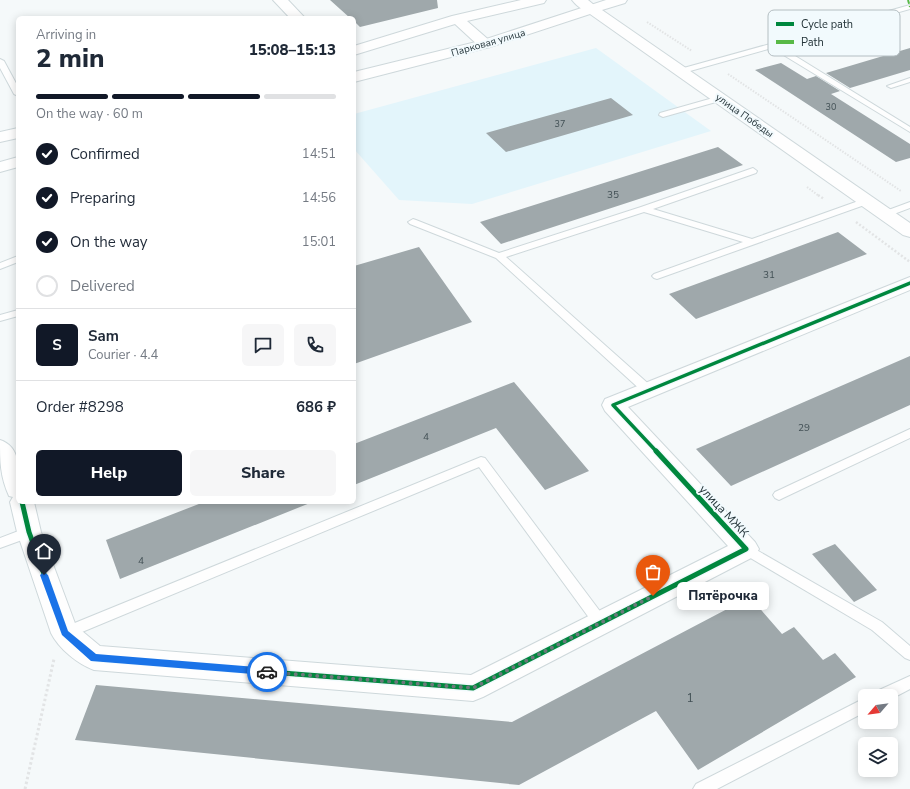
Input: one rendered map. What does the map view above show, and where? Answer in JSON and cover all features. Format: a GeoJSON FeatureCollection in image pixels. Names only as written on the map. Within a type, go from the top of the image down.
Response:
{"type":"FeatureCollection","features":[{"type":"Feature","properties":{"kind":"street"},"geometry":{"type":"LineString","coordinates":[[356,50],[457,19],[539,0]]}},
{"type":"Feature","properties":{"kind":"street","name":"улица Победы"},"geometry":{"type":"LineString","coordinates":[[579,0],[683,71],[910,231]]}},
{"type":"Feature","properties":{"kind":"street"},"geometry":{"type":"LineString","coordinates":[[283,1],[296,16]]}},
{"type":"Feature","properties":{"kind":"street","name":"Парковая улица"},"geometry":{"type":"LineString","coordinates":[[356,76],[485,44],[618,1]]}},
{"type":"Feature","properties":{"kind":"street"},"geometry":{"type":"LineString","coordinates":[[457,19],[485,44]]}},
{"type":"Feature","properties":{"kind":"street"},"geometry":{"type":"LineString","coordinates":[[0,137],[16,133]]}},
{"type":"Feature","properties":{"kind":"street"},"geometry":{"type":"LineString","coordinates":[[0,167],[16,163]]}},
{"type":"Feature","properties":{"kind":"street","name":"улица МЖК"},"geometry":{"type":"LineString","coordinates":[[24,504],[29,532],[65,633],[94,658],[473,688],[746,549],[613,405],[910,283]]}},
{"type":"Feature","properties":{"kind":"street","name":"улица МЖК"},"geometry":{"type":"LineString","coordinates":[[0,449],[9,463],[16,482]]}},
{"type":"Feature","properties":{"kind":"lane"},"geometry":{"type":"LineString","coordinates":[[899,10],[910,7]]}},
{"type":"Feature","properties":{"kind":"lane"},"geometry":{"type":"LineString","coordinates":[[683,71],[768,47]]}},
{"type":"Feature","properties":{"kind":"lane"},"geometry":{"type":"LineString","coordinates":[[789,56],[910,130]]}},
{"type":"Feature","properties":{"kind":"lane"},"geometry":{"type":"LineString","coordinates":[[0,61],[16,90]]}},
{"type":"Feature","properties":{"kind":"lane"},"geometry":{"type":"LineString","coordinates":[[891,86],[910,80]]}},
{"type":"Feature","properties":{"kind":"lane"},"geometry":{"type":"LineString","coordinates":[[663,115],[720,98]]}},
{"type":"Feature","properties":{"kind":"lane"},"geometry":{"type":"LineString","coordinates":[[499,256],[644,209],[753,171]]}},
{"type":"Feature","properties":{"kind":"lane"},"geometry":{"type":"LineString","coordinates":[[657,276],[867,201]]}},
{"type":"Feature","properties":{"kind":"lane"},"geometry":{"type":"LineString","coordinates":[[886,214],[910,205]]}},
{"type":"Feature","properties":{"kind":"lane"},"geometry":{"type":"LineString","coordinates":[[644,209],[752,242]]}},
{"type":"Feature","properties":{"kind":"lane"},"geometry":{"type":"LineString","coordinates":[[413,222],[499,256],[648,390]]}},
{"type":"Feature","properties":{"kind":"lane"},"geometry":{"type":"LineString","coordinates":[[0,266],[16,260]]}},
{"type":"Feature","properties":{"kind":"lane"},"geometry":{"type":"LineString","coordinates":[[0,318],[16,314]]}},
{"type":"Feature","properties":{"kind":"lane"},"geometry":{"type":"LineString","coordinates":[[778,495],[910,433]]}},
{"type":"Feature","properties":{"kind":"lane"},"geometry":{"type":"LineString","coordinates":[[65,633],[481,461],[600,622]]}},
{"type":"Feature","properties":{"kind":"lane"},"geometry":{"type":"LineString","coordinates":[[0,543],[29,532]]}},
{"type":"Feature","properties":{"kind":"lane"},"geometry":{"type":"LineString","coordinates":[[746,549],[877,626],[910,654]]}},
{"type":"Feature","properties":{"kind":"lane"},"geometry":{"type":"LineString","coordinates":[[896,689],[910,682]]}},
{"type":"Feature","properties":{"kind":"lane"},"geometry":{"type":"LineString","coordinates":[[701,789],[858,709]]}},
{"type":"Feature","properties":{"kind":"path"},"geometry":{"type":"LineString","coordinates":[[618,1],[903,192]]}},
{"type":"Feature","properties":{"kind":"path"},"geometry":{"type":"LineString","coordinates":[[25,789],[54,657],[65,633]]}},
{"type":"Feature","properties":{"kind":"shaded area"},"geometry":{"type":"Polygon","coordinates":[[[596,48],[711,131],[472,204],[399,200],[356,151],[356,113],[596,48]]]}},
{"type":"Feature","properties":{"kind":"building"},"geometry":{"type":"Polygon","coordinates":[[[330,0],[437,0],[438,8],[360,27],[356,23],[356,16],[348,16],[330,0]]]}},
{"type":"Feature","properties":{"kind":"building"},"geometry":{"type":"Polygon","coordinates":[[[910,48],[910,70],[850,88],[826,73],[883,56],[900,56],[900,51],[910,48]]]}},
{"type":"Feature","properties":{"kind":"building"},"geometry":{"type":"Polygon","coordinates":[[[781,63],[807,79],[816,76],[840,91],[831,94],[910,144],[910,158],[896,162],[755,70],[781,63]]]}},
{"type":"Feature","properties":{"kind":"building"},"geometry":{"type":"Polygon","coordinates":[[[611,98],[633,115],[506,152],[486,133],[611,98]]]}},
{"type":"Feature","properties":{"kind":"building"},"geometry":{"type":"Polygon","coordinates":[[[718,147],[743,165],[501,244],[480,222],[718,147]]]}},
{"type":"Feature","properties":{"kind":"building"},"geometry":{"type":"Polygon","coordinates":[[[838,232],[867,254],[696,319],[669,294],[838,232]]]}},
{"type":"Feature","properties":{"kind":"building"},"geometry":{"type":"Polygon","coordinates":[[[419,247],[472,322],[356,363],[356,265],[419,247]]]}},
{"type":"Feature","properties":{"kind":"building"},"geometry":{"type":"Polygon","coordinates":[[[910,356],[910,405],[731,486],[696,449],[910,356]]]}},
{"type":"Feature","properties":{"kind":"building"},"geometry":{"type":"Polygon","coordinates":[[[514,382],[589,471],[545,490],[496,428],[356,484],[356,443],[514,382]]]}},
{"type":"Feature","properties":{"kind":"building"},"geometry":{"type":"Polygon","coordinates":[[[199,504],[308,504],[120,579],[106,540],[199,504]]]}},
{"type":"Feature","properties":{"kind":"building"},"geometry":{"type":"Polygon","coordinates":[[[835,544],[877,590],[854,602],[812,554],[835,544]]]}},
{"type":"Feature","properties":{"kind":"building"},"geometry":{"type":"Polygon","coordinates":[[[750,597],[782,634],[794,627],[823,660],[835,653],[856,677],[698,770],[656,711],[519,785],[75,740],[96,685],[512,722],[750,597]]]}},
{"type":"Feature","properties":{"kind":"marked path"},"geometry":{"type":"LineString","coordinates":[[908,0],[910,7]]}},
{"type":"Feature","properties":{"kind":"cycle path"},"geometry":{"type":"LineString","coordinates":[[22,504],[29,532],[65,633],[94,658],[473,688],[746,549],[613,405],[910,283]]}},
{"type":"Feature","properties":{"kind":"way so far"},"geometry":{"type":"LineString","coordinates":[[267,672],[473,688],[653,596]]}},
{"type":"Feature","properties":{"kind":"place","name":"Пятёрочка"},"geometry":{"type":"Point","coordinates":[653,596]}},
{"type":"Feature","properties":{"kind":"route"},"geometry":{"type":"LineString","coordinates":[[44,575],[65,633],[94,658],[267,672]]}}]}
